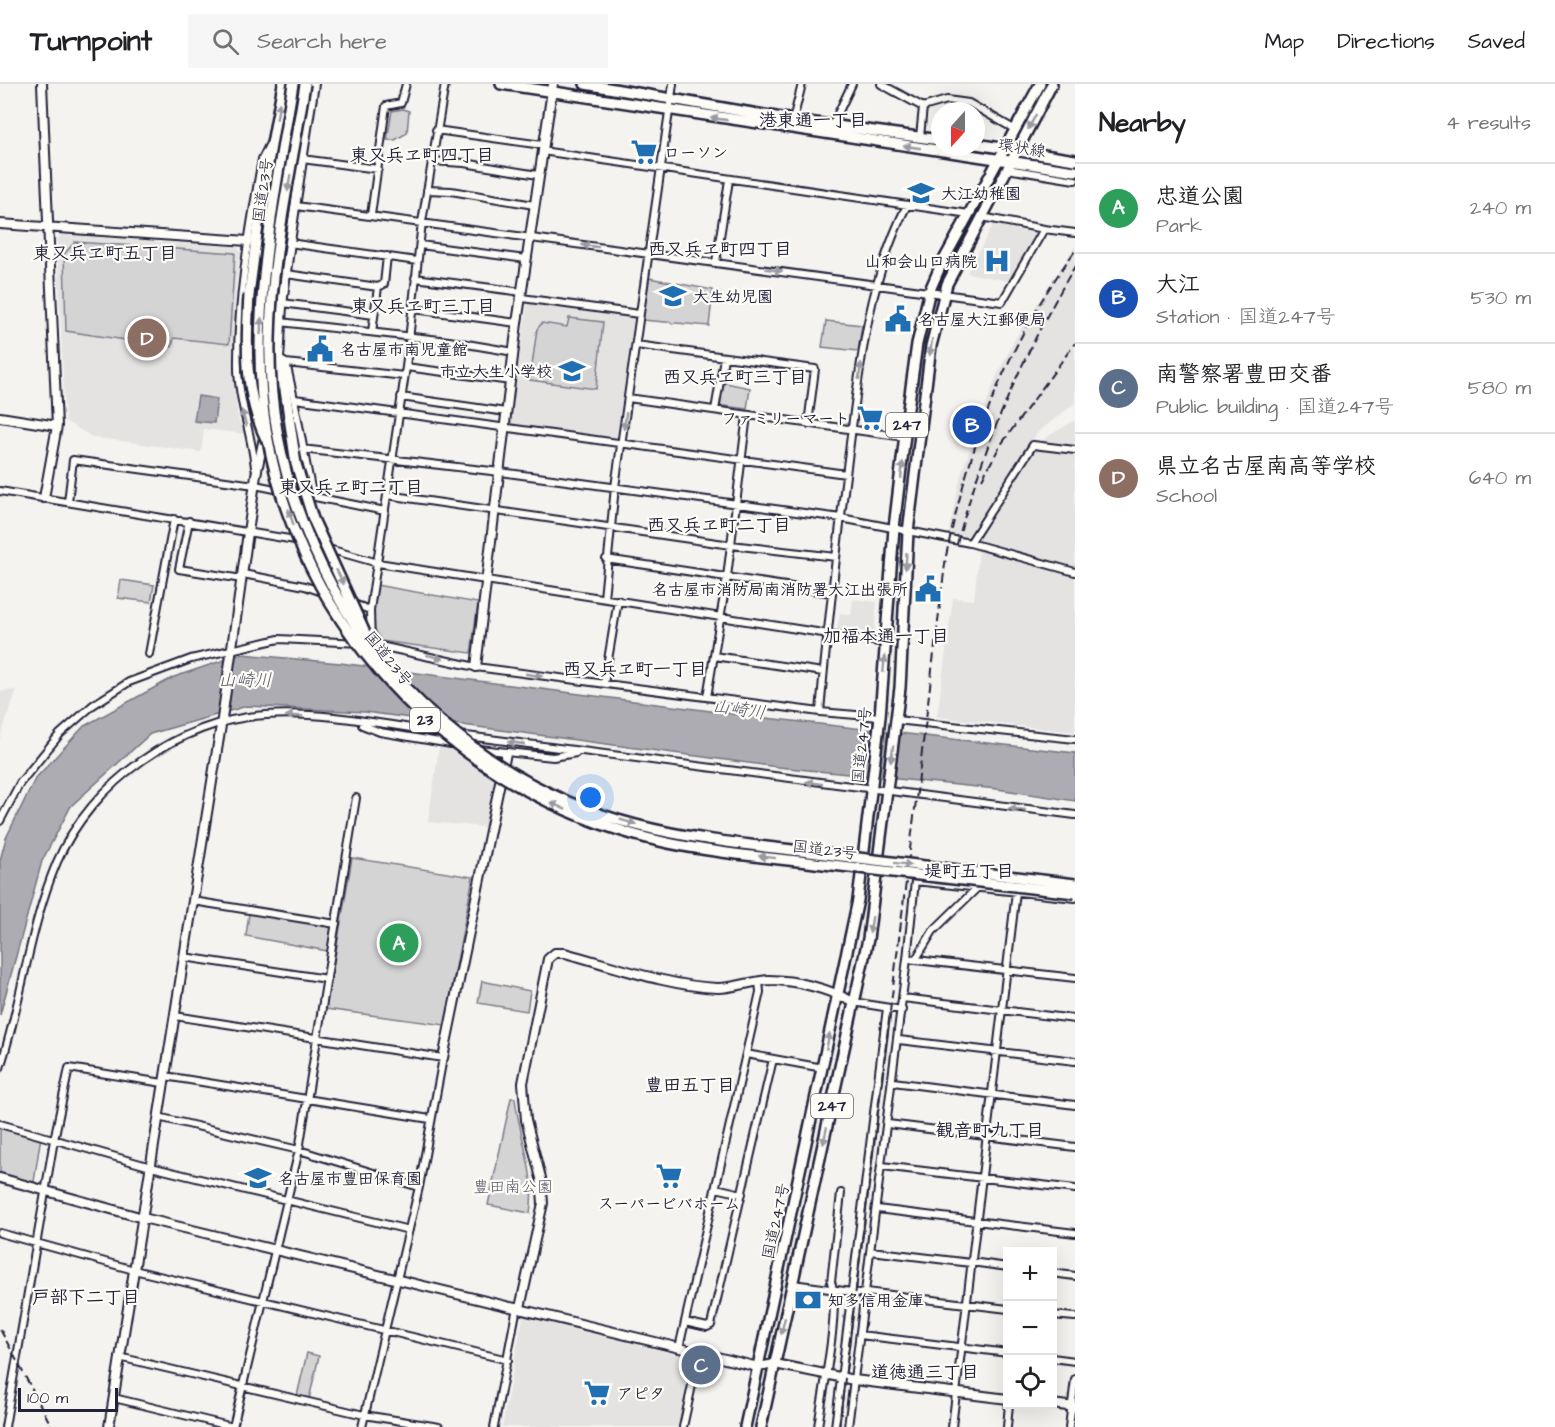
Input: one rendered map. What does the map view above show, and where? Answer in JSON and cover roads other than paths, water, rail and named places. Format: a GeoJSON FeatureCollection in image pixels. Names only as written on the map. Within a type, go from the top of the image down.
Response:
{"type":"FeatureCollection","features":[{"type":"Feature","properties":{"kind":"main road"},"geometry":{"type":"LineString","coordinates":[[271,449],[258,422],[246,368],[249,295],[261,203],[283,84]]}},
{"type":"Feature","properties":{"kind":"main road","name":"国道23号"},"geometry":{"type":"LineString","coordinates":[[293,84],[262,301],[260,352],[271,449],[296,535],[340,621],[375,668],[433,728],[492,771],[529,793],[606,826],[662,842],[755,856],[1075,893]]}},
{"type":"Feature","properties":{"kind":"main road","name":"国道23号"},"geometry":{"type":"LineString","coordinates":[[305,84],[274,277],[270,343],[272,392],[285,470],[302,522],[343,606],[371,646],[411,695],[466,743],[528,781],[564,799],[633,824],[743,844],[1075,884]]}},
{"type":"Feature","properties":{"kind":"main road","name":"環状線"},"geometry":{"type":"LineString","coordinates":[[501,84],[552,87],[668,111],[1075,171]]}},
{"type":"Feature","properties":{"kind":"main road"},"geometry":{"type":"LineString","coordinates":[[585,84],[793,120],[931,139]]}},
{"type":"Feature","properties":{"kind":"main road","name":"国道247号"},"geometry":{"type":"LineString","coordinates":[[762,1427],[870,928],[896,723],[908,532],[931,346],[944,293],[960,256],[1012,160],[1014,129],[1040,84]]}},
{"type":"Feature","properties":{"kind":"main road","name":"国道247号"},"geometry":{"type":"LineString","coordinates":[[745,1427],[858,900],[879,720],[894,528],[917,344],[930,290],[969,214],[1001,159],[1012,149],[1052,84]]}},
{"type":"Feature","properties":{"kind":"main road","name":"環状線"},"geometry":{"type":"LineString","coordinates":[[985,145],[1075,160]]}},
{"type":"Feature","properties":{"kind":"main road"},"geometry":{"type":"LineString","coordinates":[[283,362],[296,464],[313,519],[371,646]]}},
{"type":"Feature","properties":{"kind":"street"},"geometry":{"type":"LineString","coordinates":[[42,84],[57,426],[44,498]]}},
{"type":"Feature","properties":{"kind":"street"},"geometry":{"type":"LineString","coordinates":[[313,497],[302,449],[295,399],[283,362],[280,322],[289,243],[314,84]]}},
{"type":"Feature","properties":{"kind":"street"},"geometry":{"type":"LineString","coordinates":[[371,215],[386,106],[401,103],[406,84]]}},
{"type":"Feature","properties":{"kind":"street"},"geometry":{"type":"LineString","coordinates":[[371,646],[370,610],[414,309],[415,278],[422,222],[445,84]]}},
{"type":"Feature","properties":{"kind":"street"},"geometry":{"type":"LineString","coordinates":[[603,598],[615,488],[673,84]]}},
{"type":"Feature","properties":{"kind":"street"},"geometry":{"type":"LineString","coordinates":[[793,120],[802,84]]}},
{"type":"Feature","properties":{"kind":"street"},"geometry":{"type":"LineString","coordinates":[[832,126],[852,84]]}},
{"type":"Feature","properties":{"kind":"street"},"geometry":{"type":"LineString","coordinates":[[881,84],[923,107],[947,100],[969,103],[1014,129]]}},
{"type":"Feature","properties":{"kind":"street"},"geometry":{"type":"LineString","coordinates":[[476,667],[517,323],[552,87]]}},
{"type":"Feature","properties":{"kind":"street"},"geometry":{"type":"LineString","coordinates":[[920,137],[923,107]]}},
{"type":"Feature","properties":{"kind":"street"},"geometry":{"type":"LineString","coordinates":[[436,130],[729,180],[969,214]]}},
{"type":"Feature","properties":{"kind":"street"},"geometry":{"type":"LineString","coordinates":[[256,475],[254,448],[242,411],[238,369],[248,241],[261,159],[274,137]]}},
{"type":"Feature","properties":{"kind":"street"},"geometry":{"type":"LineString","coordinates":[[302,159],[378,169]]}},
{"type":"Feature","properties":{"kind":"street"},"geometry":{"type":"LineString","coordinates":[[431,160],[538,175]]}},
{"type":"Feature","properties":{"kind":"street"},"geometry":{"type":"LineString","coordinates":[[1007,169],[1075,180]]}},
{"type":"Feature","properties":{"kind":"street"},"geometry":{"type":"LineString","coordinates":[[716,262],[729,180]]}},
{"type":"Feature","properties":{"kind":"street"},"geometry":{"type":"LineString","coordinates":[[427,190],[451,191],[534,205]]}},
{"type":"Feature","properties":{"kind":"street"},"geometry":{"type":"LineString","coordinates":[[820,712],[836,557],[868,310],[894,230],[907,205]]}},
{"type":"Feature","properties":{"kind":"street"},"geometry":{"type":"LineString","coordinates":[[296,206],[930,290],[1002,302],[1044,229]]}},
{"type":"Feature","properties":{"kind":"street"},"geometry":{"type":"LineString","coordinates":[[982,217],[1075,233]]}},
{"type":"Feature","properties":{"kind":"street"},"geometry":{"type":"LineString","coordinates":[[0,224],[248,241]]}},
{"type":"Feature","properties":{"kind":"street"},"geometry":{"type":"LineString","coordinates":[[289,243],[417,261]]}},
{"type":"Feature","properties":{"kind":"street"},"geometry":{"type":"LineString","coordinates":[[420,245],[526,259]]}},
{"type":"Feature","properties":{"kind":"street"},"geometry":{"type":"LineString","coordinates":[[286,274],[378,287],[384,284],[387,256]]}},
{"type":"Feature","properties":{"kind":"street"},"geometry":{"type":"LineString","coordinates":[[415,278],[639,314]]}},
{"type":"Feature","properties":{"kind":"street"},"geometry":{"type":"LineString","coordinates":[[372,332],[378,287]]}},
{"type":"Feature","properties":{"kind":"street"},"geometry":{"type":"LineString","coordinates":[[282,303],[374,315]]}},
{"type":"Feature","properties":{"kind":"street"},"geometry":{"type":"LineString","coordinates":[[414,309],[517,323]]}},
{"type":"Feature","properties":{"kind":"street"},"geometry":{"type":"LineString","coordinates":[[280,322],[409,336],[514,352]]}},
{"type":"Feature","properties":{"kind":"street"},"geometry":{"type":"LineString","coordinates":[[636,345],[815,369],[808,424]]}},
{"type":"Feature","properties":{"kind":"street"},"geometry":{"type":"LineString","coordinates":[[715,410],[724,358]]}},
{"type":"Feature","properties":{"kind":"street"},"geometry":{"type":"LineString","coordinates":[[109,1427],[222,722],[256,475],[283,362]]}},
{"type":"Feature","properties":{"kind":"street"},"geometry":{"type":"LineString","coordinates":[[283,362],[404,376]]}},
{"type":"Feature","properties":{"kind":"street"},"geometry":{"type":"LineString","coordinates":[[406,367],[511,381]]}},
{"type":"Feature","properties":{"kind":"street"},"geometry":{"type":"LineString","coordinates":[[401,397],[506,411]]}},
{"type":"Feature","properties":{"kind":"street"},"geometry":{"type":"LineString","coordinates":[[628,398],[905,437]]}},
{"type":"Feature","properties":{"kind":"street"},"geometry":{"type":"LineString","coordinates":[[295,399],[846,474]]}},
{"type":"Feature","properties":{"kind":"street"},"geometry":{"type":"LineString","coordinates":[[706,697],[727,577],[734,505],[747,415]]}},
{"type":"Feature","properties":{"kind":"street"},"geometry":{"type":"LineString","coordinates":[[0,417],[57,426]]}},
{"type":"Feature","properties":{"kind":"street"},"geometry":{"type":"LineString","coordinates":[[970,543],[1033,445],[1075,450]]}},
{"type":"Feature","properties":{"kind":"street"},"geometry":{"type":"LineString","coordinates":[[302,449],[500,472],[841,518],[970,543],[1075,572]]}},
{"type":"Feature","properties":{"kind":"street"},"geometry":{"type":"LineString","coordinates":[[68,502],[73,460],[255,485],[385,511]]}},
{"type":"Feature","properties":{"kind":"street"},"geometry":{"type":"LineString","coordinates":[[0,491],[287,537],[378,563],[886,643]]}},
{"type":"Feature","properties":{"kind":"street"},"geometry":{"type":"LineString","coordinates":[[387,495],[731,545],[836,557]]}},
{"type":"Feature","properties":{"kind":"street"},"geometry":{"type":"LineString","coordinates":[[149,654],[174,519]]}},
{"type":"Feature","properties":{"kind":"street"},"geometry":{"type":"LineString","coordinates":[[189,521],[179,569],[305,586],[370,610]]}},
{"type":"Feature","properties":{"kind":"street"},"geometry":{"type":"LineString","coordinates":[[606,559],[832,593]]}},
{"type":"Feature","properties":{"kind":"street"},"geometry":{"type":"LineString","coordinates":[[604,684],[618,600]]}},
{"type":"Feature","properties":{"kind":"street"},"geometry":{"type":"LineString","coordinates":[[0,821],[27,773],[60,734],[93,705],[129,682],[191,659],[279,639],[394,648],[476,667],[879,720]]}},
{"type":"Feature","properties":{"kind":"street"},"geometry":{"type":"LineString","coordinates":[[714,656],[823,672]]}},
{"type":"Feature","properties":{"kind":"street"},"geometry":{"type":"LineString","coordinates":[[0,1068],[47,888],[75,828],[108,788],[144,760],[178,740],[222,722],[266,715],[353,721],[582,752],[887,788],[1075,815]]}},
{"type":"Feature","properties":{"kind":"street"},"geometry":{"type":"LineString","coordinates":[[353,721],[380,732],[506,753],[553,757],[582,752]]}},
{"type":"Feature","properties":{"kind":"street"},"geometry":{"type":"LineString","coordinates":[[896,723],[1075,739]]}},
{"type":"Feature","properties":{"kind":"street"},"geometry":{"type":"LineString","coordinates":[[362,1427],[419,1187],[430,1119],[506,753]]}},
{"type":"Feature","properties":{"kind":"street"},"geometry":{"type":"LineString","coordinates":[[114,1398],[233,1427],[299,1150],[356,798]]}},
{"type":"Feature","properties":{"kind":"street"},"geometry":{"type":"LineString","coordinates":[[850,1427],[902,1010],[915,881],[1075,898]]}},
{"type":"Feature","properties":{"kind":"street"},"geometry":{"type":"LineString","coordinates":[[916,959],[933,931],[978,887]]}},
{"type":"Feature","properties":{"kind":"street"},"geometry":{"type":"LineString","coordinates":[[952,1427],[1016,892]]}},
{"type":"Feature","properties":{"kind":"street"},"geometry":{"type":"LineString","coordinates":[[193,901],[336,924]]}},
{"type":"Feature","properties":{"kind":"street"},"geometry":{"type":"LineString","coordinates":[[494,1427],[518,1308],[543,1203],[541,1178],[526,1120],[523,1083],[548,959],[555,953],[565,953],[662,978],[718,988],[759,981],[797,984],[838,994],[853,1002],[902,1010]]}},
{"type":"Feature","properties":{"kind":"street"},"geometry":{"type":"LineString","coordinates":[[184,957],[327,979]]}},
{"type":"Feature","properties":{"kind":"street"},"geometry":{"type":"LineString","coordinates":[[907,959],[1075,978]]}},
{"type":"Feature","properties":{"kind":"street"},"geometry":{"type":"LineString","coordinates":[[679,1348],[760,992],[759,981]]}},
{"type":"Feature","properties":{"kind":"street"},"geometry":{"type":"LineString","coordinates":[[903,998],[1075,1019]]}},
{"type":"Feature","properties":{"kind":"street"},"geometry":{"type":"LineString","coordinates":[[835,1427],[887,1008]]}},
{"type":"Feature","properties":{"kind":"street"},"geometry":{"type":"LineString","coordinates":[[175,1016],[443,1058]]}},
{"type":"Feature","properties":{"kind":"street"},"geometry":{"type":"LineString","coordinates":[[898,1040],[1075,1061]]}},
{"type":"Feature","properties":{"kind":"street"},"geometry":{"type":"LineString","coordinates":[[746,1054],[823,1068]]}},
{"type":"Feature","properties":{"kind":"street"},"geometry":{"type":"LineString","coordinates":[[685,1322],[707,1327],[711,1325],[773,1059]]}},
{"type":"Feature","properties":{"kind":"street"},"geometry":{"type":"LineString","coordinates":[[5,1427],[54,1140],[69,1068],[164,1079],[430,1119]]}},
{"type":"Feature","properties":{"kind":"street"},"geometry":{"type":"LineString","coordinates":[[893,1082],[1075,1105]]}},
{"type":"Feature","properties":{"kind":"street"},"geometry":{"type":"LineString","coordinates":[[158,1117],[299,1150],[419,1187]]}},
{"type":"Feature","properties":{"kind":"street"},"geometry":{"type":"LineString","coordinates":[[0,1124],[151,1167],[409,1230]]}},
{"type":"Feature","properties":{"kind":"street"},"geometry":{"type":"LineString","coordinates":[[888,1124],[1075,1147]]}},
{"type":"Feature","properties":{"kind":"street"},"geometry":{"type":"LineString","coordinates":[[882,1166],[1075,1189]]}},
{"type":"Feature","properties":{"kind":"street"},"geometry":{"type":"LineString","coordinates":[[0,1178],[143,1218],[758,1367],[775,1364],[841,1378],[1003,1398]]}},
{"type":"Feature","properties":{"kind":"street"},"geometry":{"type":"LineString","coordinates":[[716,1188],[742,1194]]}},
{"type":"Feature","properties":{"kind":"street"},"geometry":{"type":"LineString","coordinates":[[818,1427],[834,1324],[835,1291],[831,1282],[841,1193]]}},
{"type":"Feature","properties":{"kind":"street"},"geometry":{"type":"LineString","coordinates":[[877,1209],[1075,1233]]}},
{"type":"Feature","properties":{"kind":"street"},"geometry":{"type":"LineString","coordinates":[[0,1233],[134,1270],[508,1360]]}},
{"type":"Feature","properties":{"kind":"street"},"geometry":{"type":"LineString","coordinates":[[871,1251],[1003,1266]]}},
{"type":"Feature","properties":{"kind":"street"},"geometry":{"type":"LineString","coordinates":[[1057,1274],[1075,1276]]}},
{"type":"Feature","properties":{"kind":"street"},"geometry":{"type":"LineString","coordinates":[[793,1284],[851,1293],[1003,1309]]}},
{"type":"Feature","properties":{"kind":"street"},"geometry":{"type":"LineString","coordinates":[[1057,1315],[1075,1317]]}},
{"type":"Feature","properties":{"kind":"street"},"geometry":{"type":"LineString","coordinates":[[860,1335],[1003,1352]]}},
{"type":"Feature","properties":{"kind":"street"},"geometry":{"type":"LineString","coordinates":[[683,1427],[699,1353]]}},
{"type":"Feature","properties":{"kind":"street"},"geometry":{"type":"LineString","coordinates":[[119,1357],[364,1415],[439,1427]]}},
{"type":"Feature","properties":{"kind":"street"},"geometry":{"type":"LineString","coordinates":[[1057,1359],[1075,1361]]}},
{"type":"Feature","properties":{"kind":"street"},"geometry":{"type":"LineString","coordinates":[[1069,1427],[1075,1379]]}},
{"type":"Feature","properties":{"kind":"street"},"geometry":{"type":"LineString","coordinates":[[1057,1405],[1073,1407]]}},
{"type":"Feature","properties":{"kind":"street"},"geometry":{"type":"LineString","coordinates":[[1006,1427],[1008,1409]]}},
{"type":"Feature","properties":{"kind":"water"},"geometry":{"type":"Polygon","coordinates":[[[198,396],[217,399],[214,423],[194,421],[198,396]]]}},
{"type":"Feature","properties":{"kind":"water","name":"山崎川"},"geometry":{"type":"Polygon","coordinates":[[[242,654],[340,663],[749,716],[1075,753],[1075,801],[997,789],[778,767],[365,712],[247,706],[150,734],[71,806],[42,861],[0,1015],[0,860],[6,838],[35,779],[84,726],[174,677],[242,654]]]}},
{"type":"Feature","properties":{"kind":"railway"},"geometry":{"type":"LineString","coordinates":[[839,1427],[946,556],[966,475],[979,435],[1010,358],[1029,322],[1075,251]]}},
{"type":"Feature","properties":{"kind":"railway"},"geometry":{"type":"LineString","coordinates":[[957,544],[979,471],[1006,401],[1038,333],[1075,266]]}},
{"type":"Feature","properties":{"kind":"railway"},"geometry":{"type":"LineString","coordinates":[[982,479],[1000,446],[1075,343]]}},
{"type":"Feature","properties":{"kind":"railway"},"geometry":{"type":"LineString","coordinates":[[0,1329],[52,1427]]}},
{"type":"Feature","properties":{"kind":"place","name":"ローソン"},"geometry":{"type":"Point","coordinates":[644,152]}},
{"type":"Feature","properties":{"kind":"place","name":"大江幼稚園"},"geometry":{"type":"Point","coordinates":[921,193]}},
{"type":"Feature","properties":{"kind":"place","name":"山和会山口病院"},"geometry":{"type":"Point","coordinates":[997,261]}},
{"type":"Feature","properties":{"kind":"place","name":"大生幼児園"},"geometry":{"type":"Point","coordinates":[673,296]}},
{"type":"Feature","properties":{"kind":"place","name":"名古屋大江郵便局"},"geometry":{"type":"Point","coordinates":[898,319]}},
{"type":"Feature","properties":{"kind":"place","name":"県立名古屋南高等学校"},"geometry":{"type":"Point","coordinates":[147,338]}},
{"type":"Feature","properties":{"kind":"place","name":"名古屋市南児童館"},"geometry":{"type":"Point","coordinates":[320,349]}},
{"type":"Feature","properties":{"kind":"place","name":"市立大生小学校"},"geometry":{"type":"Point","coordinates":[572,371]}},
{"type":"Feature","properties":{"kind":"place","name":"ファミリーマート"},"geometry":{"type":"Point","coordinates":[870,418]}},
{"type":"Feature","properties":{"kind":"place","name":"大江"},"geometry":{"type":"Point","coordinates":[972,425]}},
{"type":"Feature","properties":{"kind":"place","name":"名古屋市消防局南消防署大江出張所"},"geometry":{"type":"Point","coordinates":[928,589]}},
{"type":"Feature","properties":{"kind":"place","name":"忠道公園"},"geometry":{"type":"Point","coordinates":[399,943]}},
{"type":"Feature","properties":{"kind":"place","name":"スーパービバホーム"},"geometry":{"type":"Point","coordinates":[669,1176]}},
{"type":"Feature","properties":{"kind":"place","name":"名古屋市豊田保育園"},"geometry":{"type":"Point","coordinates":[258,1178]}},
{"type":"Feature","properties":{"kind":"place","name":"知多信用金庫"},"geometry":{"type":"Point","coordinates":[808,1300]}},
{"type":"Feature","properties":{"kind":"place","name":"南警察署豊田交番"},"geometry":{"type":"Point","coordinates":[701,1365]}},
{"type":"Feature","properties":{"kind":"place","name":"アピタ"},"geometry":{"type":"Point","coordinates":[597,1393]}},
{"type":"Feature","properties":{"kind":"district","name":"港東通一丁目"},"geometry":{"type":"Point","coordinates":[813,120]}},
{"type":"Feature","properties":{"kind":"district","name":"東又兵ヱ町四丁目"},"geometry":{"type":"Point","coordinates":[422,155]}},
{"type":"Feature","properties":{"kind":"district","name":"西又兵ヱ町四丁目"},"geometry":{"type":"Point","coordinates":[720,249]}},
{"type":"Feature","properties":{"kind":"district","name":"東又兵ヱ町五丁目"},"geometry":{"type":"Point","coordinates":[105,253]}},
{"type":"Feature","properties":{"kind":"district","name":"東又兵ヱ町三丁目"},"geometry":{"type":"Point","coordinates":[423,306]}},
{"type":"Feature","properties":{"kind":"district","name":"西又兵ヱ町三丁目"},"geometry":{"type":"Point","coordinates":[735,377]}},
{"type":"Feature","properties":{"kind":"district","name":"東又兵ヱ町二丁目"},"geometry":{"type":"Point","coordinates":[351,487]}},
{"type":"Feature","properties":{"kind":"district","name":"西又兵ヱ町二丁目"},"geometry":{"type":"Point","coordinates":[719,525]}},
{"type":"Feature","properties":{"kind":"district","name":"加福本通一丁目"},"geometry":{"type":"Point","coordinates":[886,636]}},
{"type":"Feature","properties":{"kind":"district","name":"西又兵ヱ町一丁目"},"geometry":{"type":"Point","coordinates":[635,669]}},
{"type":"Feature","properties":{"kind":"district","name":"堤町五丁目"},"geometry":{"type":"Point","coordinates":[969,871]}},
{"type":"Feature","properties":{"kind":"district","name":"豊田五丁目"},"geometry":{"type":"Point","coordinates":[690,1085]}},
{"type":"Feature","properties":{"kind":"district","name":"観音町九丁目"},"geometry":{"type":"Point","coordinates":[990,1130]}},
{"type":"Feature","properties":{"kind":"district","name":"戸部下二丁目"},"geometry":{"type":"Point","coordinates":[86,1297]}},
{"type":"Feature","properties":{"kind":"district","name":"道徳通三丁目"},"geometry":{"type":"Point","coordinates":[925,1372]}},
{"type":"Feature","properties":{"kind":"park label","name":"豊田南公園"},"geometry":{"type":"Point","coordinates":[513,1186]}}]}
